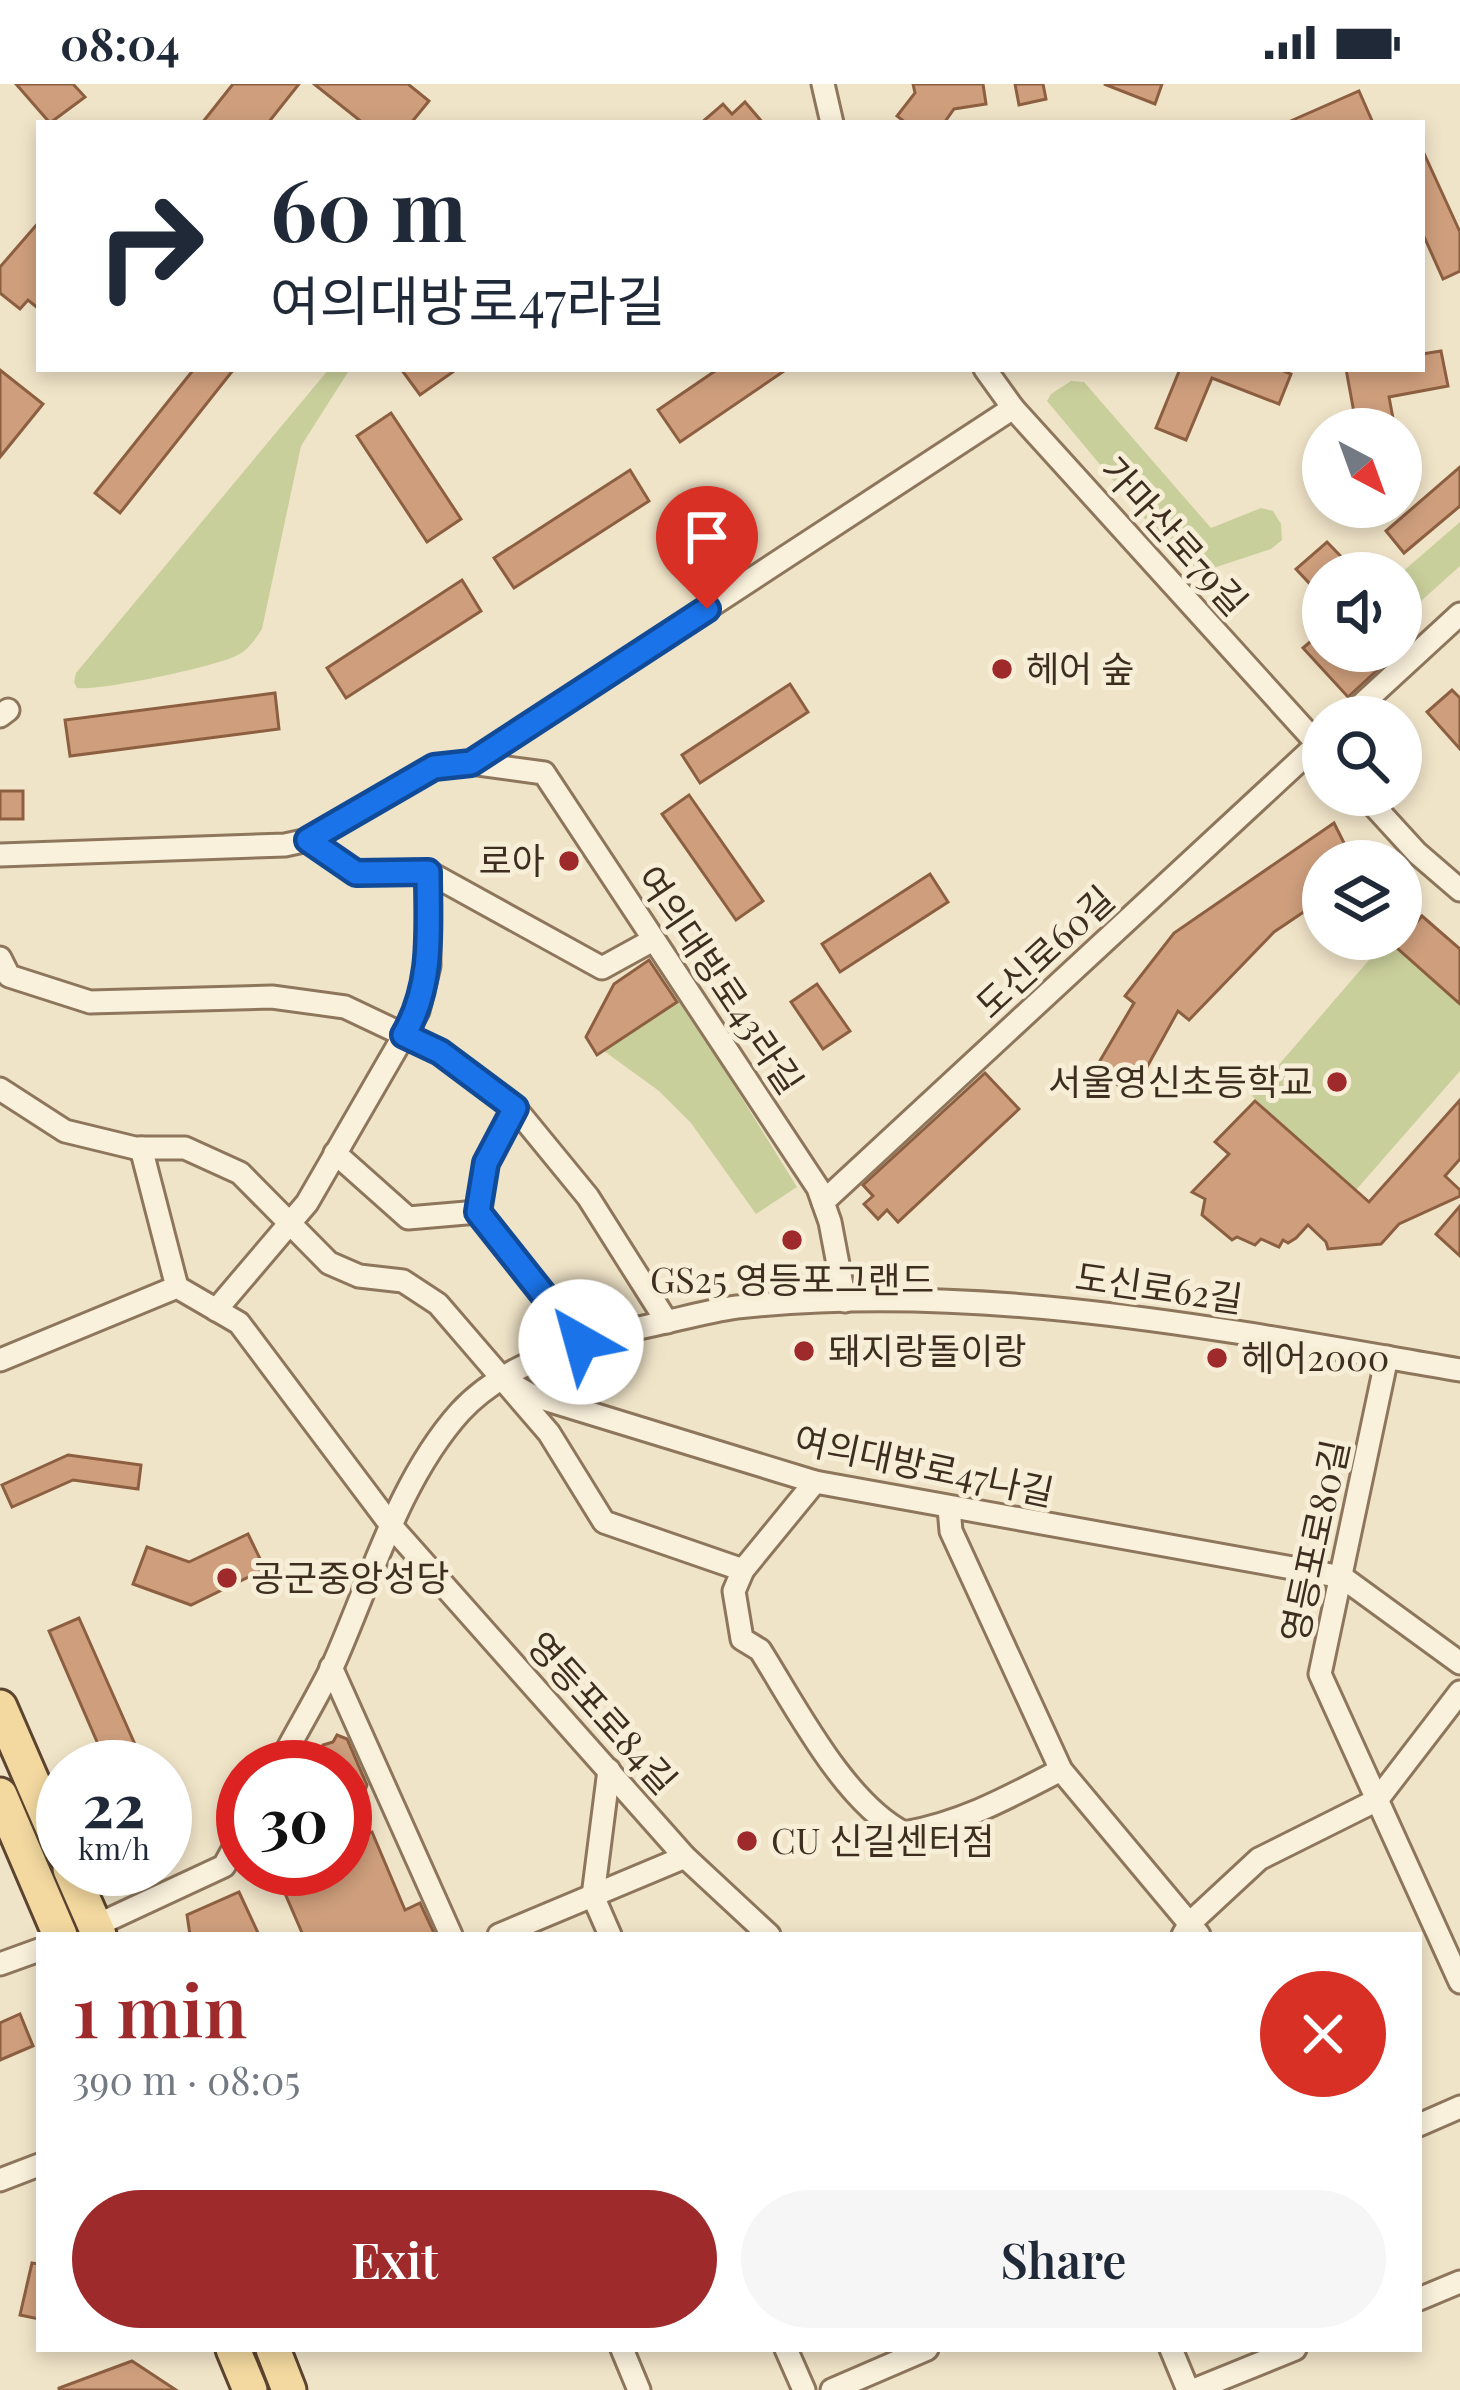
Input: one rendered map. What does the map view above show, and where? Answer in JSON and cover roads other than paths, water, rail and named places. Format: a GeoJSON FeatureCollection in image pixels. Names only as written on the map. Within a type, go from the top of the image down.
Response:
{"type":"FeatureCollection","features":[{"type":"Feature","properties":{"kind":"main road"},"geometry":{"type":"LineString","coordinates":[[0,1707],[36,1790]]}},
{"type":"Feature","properties":{"kind":"main road"},"geometry":{"type":"LineString","coordinates":[[0,1795],[59,1932]]}},
{"type":"Feature","properties":{"kind":"main road"},"geometry":{"type":"LineString","coordinates":[[82,1896],[97,1931]]}},
{"type":"Feature","properties":{"kind":"main road"},"geometry":{"type":"LineString","coordinates":[[234,2352],[250,2390]]}},
{"type":"Feature","properties":{"kind":"main road"},"geometry":{"type":"LineString","coordinates":[[274,2352],[289,2390]]}},
{"type":"Feature","properties":{"kind":"street"},"geometry":{"type":"LineString","coordinates":[[823,84],[831,120]]}},
{"type":"Feature","properties":{"kind":"street","name":"가마산로79길"},"geometry":{"type":"LineString","coordinates":[[987,372],[1013,407],[1302,727]]}},
{"type":"Feature","properties":{"kind":"street"},"geometry":{"type":"LineString","coordinates":[[0,855],[285,845],[308,840],[434,767],[471,763],[1013,407]]}},
{"type":"Feature","properties":{"kind":"street"},"geometry":{"type":"LineString","coordinates":[[1371,696],[1452,622],[1460,648]]}},
{"type":"Feature","properties":{"kind":"street","name":"도신로60길"},"geometry":{"type":"LineString","coordinates":[[823,1202],[1302,762]]}},
{"type":"Feature","properties":{"kind":"street","name":"여의대방로43라길"},"geometry":{"type":"LineString","coordinates":[[471,763],[544,773],[794,1150],[823,1202],[845,1301]]}},
{"type":"Feature","properties":{"kind":"street"},"geometry":{"type":"LineString","coordinates":[[1383,816],[1460,890]]}},
{"type":"Feature","properties":{"kind":"street"},"geometry":{"type":"LineString","coordinates":[[308,840],[356,873],[428,872],[602,968],[653,940]]}},
{"type":"Feature","properties":{"kind":"street"},"geometry":{"type":"LineString","coordinates":[[216,1310],[290,1224],[418,1011],[429,966],[428,872]]}},
{"type":"Feature","properties":{"kind":"street"},"geometry":{"type":"LineString","coordinates":[[3,977],[90,1002],[272,997],[345,1007],[440,1052],[515,1108],[588,1197],[667,1322]]}},
{"type":"Feature","properties":{"kind":"street"},"geometry":{"type":"LineString","coordinates":[[0,1089],[65,1131],[141,1148],[185,1148],[240,1173],[329,1263],[359,1276],[403,1281],[438,1304],[549,1433],[604,1522],[743,1570]]}},
{"type":"Feature","properties":{"kind":"street"},"geometry":{"type":"LineString","coordinates":[[515,1108],[486,1163],[478,1212],[581,1342]]}},
{"type":"Feature","properties":{"kind":"street"},"geometry":{"type":"LineString","coordinates":[[1,1356],[177,1287],[141,1148]]}},
{"type":"Feature","properties":{"kind":"street"},"geometry":{"type":"LineString","coordinates":[[335,1153],[408,1218],[478,1212]]}},
{"type":"Feature","properties":{"kind":"street","name":"영등포로84길"},"geometry":{"type":"LineString","coordinates":[[177,1287],[239,1323],[393,1528],[685,1857],[766,1932]]}},
{"type":"Feature","properties":{"kind":"street","name":"도신로62길"},"geometry":{"type":"LineString","coordinates":[[293,1740],[332,1667],[422,1465],[462,1409],[503,1379],[581,1342],[734,1308],[845,1301],[1040,1304],[1460,1370]]}},
{"type":"Feature","properties":{"kind":"street","name":"영등포로80길"},"geometry":{"type":"LineString","coordinates":[[1387,1358],[1320,1674],[1460,1982]]}},
{"type":"Feature","properties":{"kind":"street","name":"여의대방로47나길"},"geometry":{"type":"LineString","coordinates":[[503,1379],[531,1395],[815,1481],[1342,1576]]}},
{"type":"Feature","properties":{"kind":"street"},"geometry":{"type":"LineString","coordinates":[[815,1481],[743,1570],[734,1591],[742,1639],[760,1650],[838,1769],[872,1811],[904,1833],[967,1818],[1060,1770]]}},
{"type":"Feature","properties":{"kind":"street"},"geometry":{"type":"LineString","coordinates":[[950,1508],[951,1531],[1060,1770],[1191,1931],[1258,1859],[1377,1800],[1460,1692]]}},
{"type":"Feature","properties":{"kind":"street"},"geometry":{"type":"LineString","coordinates":[[1342,1576],[1460,1663]]}},
{"type":"Feature","properties":{"kind":"street"},"geometry":{"type":"LineString","coordinates":[[332,1667],[450,1932]]}},
{"type":"Feature","properties":{"kind":"street"},"geometry":{"type":"LineString","coordinates":[[609,1770],[593,1895],[609,1932]]}},
{"type":"Feature","properties":{"kind":"street"},"geometry":{"type":"LineString","coordinates":[[506,1932],[685,1857]]}},
{"type":"Feature","properties":{"kind":"street"},"geometry":{"type":"LineString","coordinates":[[97,1931],[216,1870]]}},
{"type":"Feature","properties":{"kind":"street"},"geometry":{"type":"LineString","coordinates":[[0,1964],[36,1951]]}},
{"type":"Feature","properties":{"kind":"street"},"geometry":{"type":"LineString","coordinates":[[1422,2124],[1460,2107]]}},
{"type":"Feature","properties":{"kind":"street"},"geometry":{"type":"LineString","coordinates":[[0,2180],[36,2165]]}},
{"type":"Feature","properties":{"kind":"street"},"geometry":{"type":"LineString","coordinates":[[1422,2298],[1460,2282]]}},
{"type":"Feature","properties":{"kind":"street"},"geometry":{"type":"LineString","coordinates":[[623,2352],[639,2390]]}},
{"type":"Feature","properties":{"kind":"street"},"geometry":{"type":"LineString","coordinates":[[788,2352],[804,2390]]}},
{"type":"Feature","properties":{"kind":"street"},"geometry":{"type":"LineString","coordinates":[[832,2390],[920,2352]]}},
{"type":"Feature","properties":{"kind":"street"},"geometry":{"type":"LineString","coordinates":[[1172,2352],[1191,2390],[1287,2352]]}},
{"type":"Feature","properties":{"kind":"place","name":"헤어 숲"},"geometry":{"type":"Point","coordinates":[1002,669]}},
{"type":"Feature","properties":{"kind":"place","name":"로아"},"geometry":{"type":"Point","coordinates":[569,861]}},
{"type":"Feature","properties":{"kind":"place","name":"서울영신초등학교"},"geometry":{"type":"Point","coordinates":[1337,1082]}},
{"type":"Feature","properties":{"kind":"place","name":"GS25 영등포그랜드"},"geometry":{"type":"Point","coordinates":[792,1240]}},
{"type":"Feature","properties":{"kind":"place","name":"돼지랑돌이랑"},"geometry":{"type":"Point","coordinates":[804,1351]}},
{"type":"Feature","properties":{"kind":"place","name":"헤어2000"},"geometry":{"type":"Point","coordinates":[1217,1358]}},
{"type":"Feature","properties":{"kind":"place","name":"공군중앙성당"},"geometry":{"type":"Point","coordinates":[227,1578]}},
{"type":"Feature","properties":{"kind":"place","name":"CU 신길센터점"},"geometry":{"type":"Point","coordinates":[747,1841]}}]}
